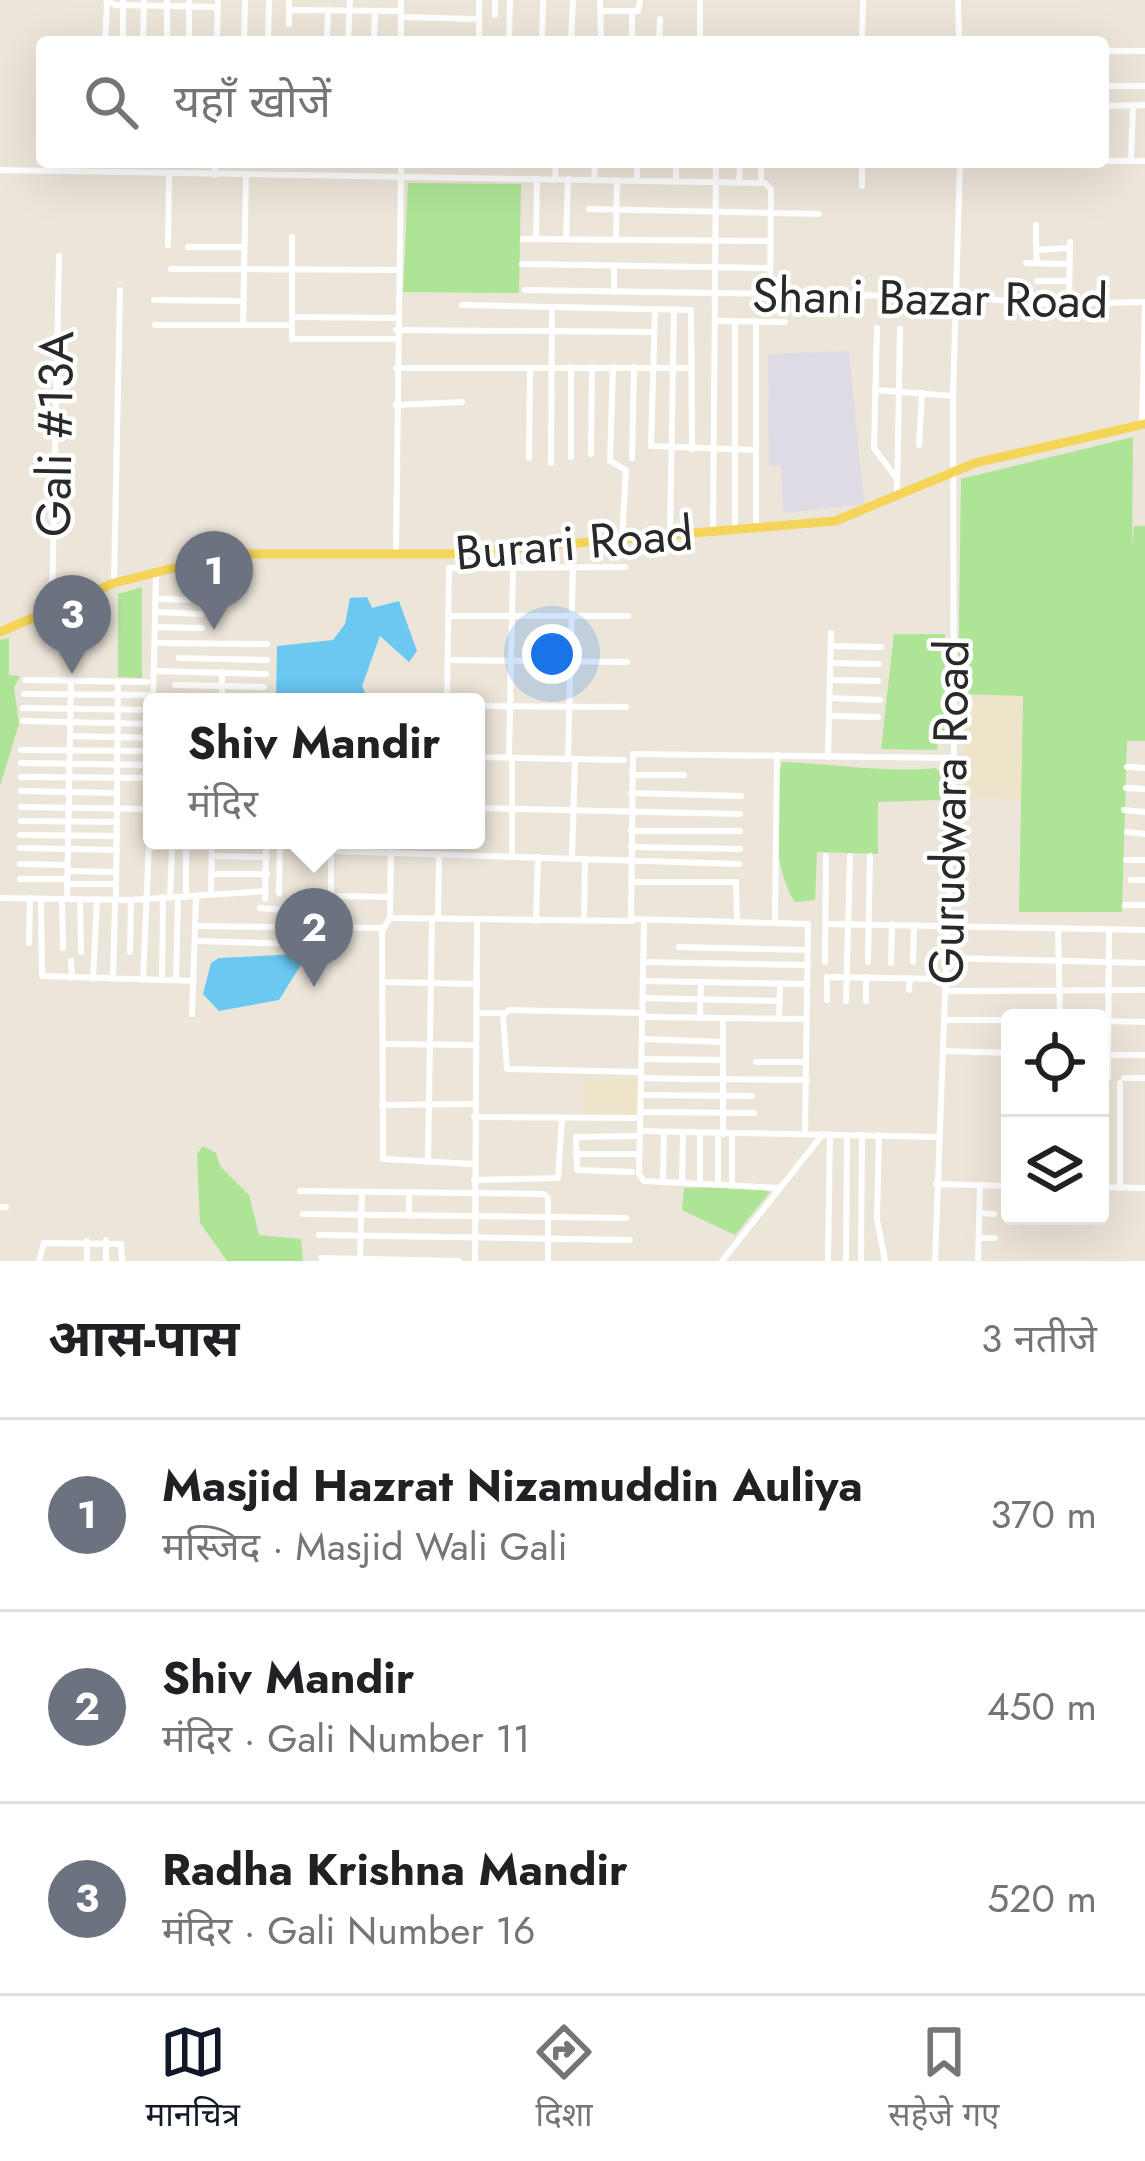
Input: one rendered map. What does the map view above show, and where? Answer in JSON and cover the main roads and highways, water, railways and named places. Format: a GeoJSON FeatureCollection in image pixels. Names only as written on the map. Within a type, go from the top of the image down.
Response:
{"type":"FeatureCollection","features":[{"type":"Feature","properties":{"kind":"main road","name":"Burari Road"},"geometry":{"type":"LineString","coordinates":[[0,632],[114,583],[229,554],[449,554],[622,543],[835,521],[954,470],[1144,424]]}},
{"type":"Feature","properties":{"kind":"water"},"geometry":{"type":"Polygon","coordinates":[[[367,597],[372,608],[399,601],[417,651],[409,662],[380,636],[362,686],[365,693],[276,693],[277,646],[333,640],[345,624],[350,598],[367,597]]]}},
{"type":"Feature","properties":{"kind":"water"},"geometry":{"type":"Polygon","coordinates":[[[299,954],[302,963],[279,1000],[219,1011],[203,994],[211,963],[219,958],[299,954]]]}},
{"type":"Feature","properties":{"kind":"place","name":"Masjid Hazrat Nizamuddin Auliya"},"geometry":{"type":"Point","coordinates":[214,630]}},
{"type":"Feature","properties":{"kind":"place","name":"Radha Krishna Mandir"},"geometry":{"type":"Point","coordinates":[72,674]}},
{"type":"Feature","properties":{"kind":"place","name":"Shiv Mandir"},"geometry":{"type":"Point","coordinates":[314,987]}}]}
